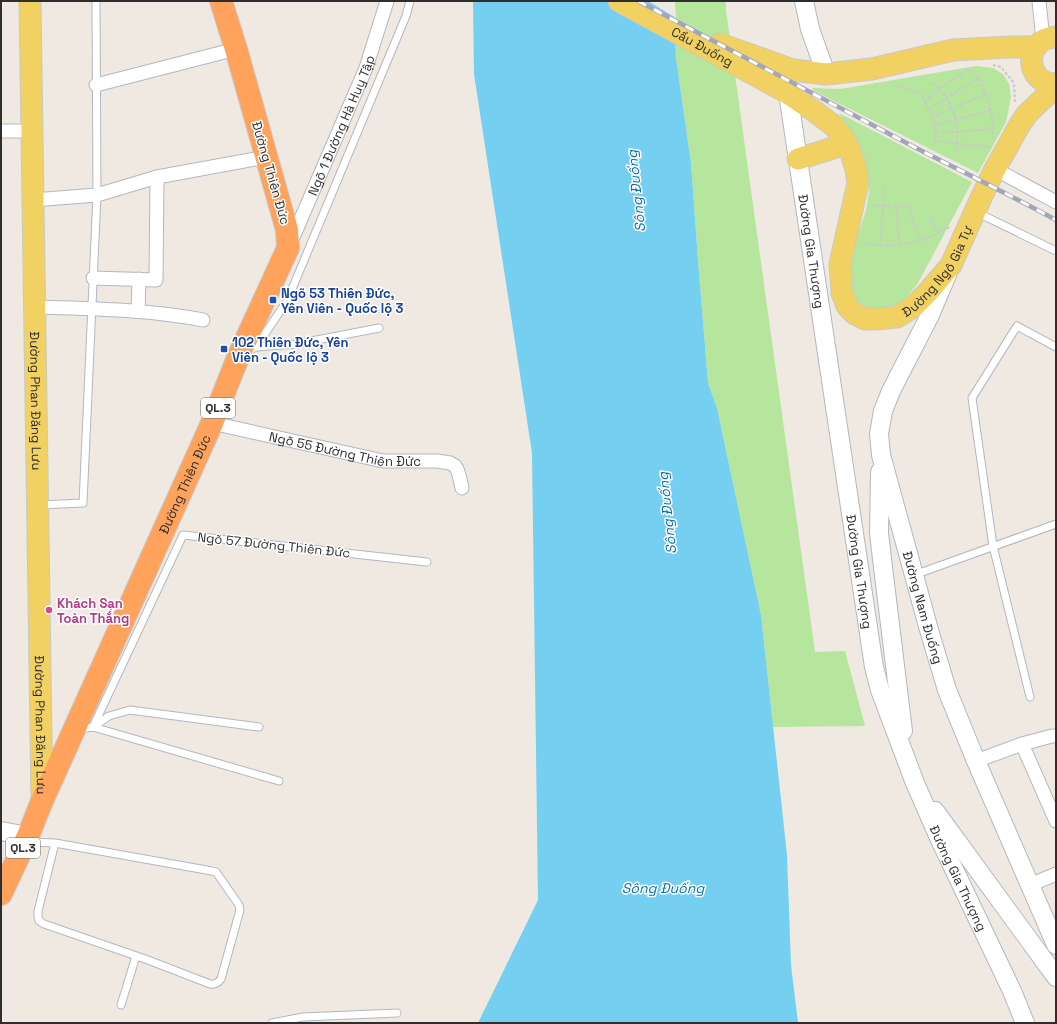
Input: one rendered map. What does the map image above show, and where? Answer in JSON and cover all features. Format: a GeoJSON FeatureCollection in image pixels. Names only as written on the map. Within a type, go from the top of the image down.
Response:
{"type":"FeatureCollection","features":[{"type":"Feature","properties":{"kind":"highway","name":"Đường Thiên Đức"},"geometry":{"type":"LineString","coordinates":[[42,801],[84,728],[212,423],[248,351],[288,248],[287,230],[221,1]]}},
{"type":"Feature","properties":{"kind":"highway","name":"QL.3"},"geometry":{"type":"LineString","coordinates":[[1,894],[27,839],[42,801]]}},
{"type":"Feature","properties":{"kind":"main road","name":"Đường Phan Đăng Lưu"},"geometry":{"type":"LineString","coordinates":[[30,1],[42,801]]}},
{"type":"Feature","properties":{"kind":"main road","name":"Cầu Đuống"},"geometry":{"type":"LineString","coordinates":[[619,1],[787,92]]}},
{"type":"Feature","properties":{"kind":"main road","name":"Cầu Đuống"},"geometry":{"type":"LineString","coordinates":[[647,1],[713,41],[793,70],[826,74]]}},
{"type":"Feature","properties":{"kind":"main road"},"geometry":{"type":"LineString","coordinates":[[804,1],[810,29],[826,74],[872,69],[953,50],[1010,47],[1049,39]]}},
{"type":"Feature","properties":{"kind":"main road"},"geometry":{"type":"LineString","coordinates":[[1049,39],[1033,51],[1031,60],[1033,69],[1043,81],[1056,84]]}},
{"type":"Feature","properties":{"kind":"main road","name":"Đường Ngô Gia Tự"},"geometry":{"type":"LineString","coordinates":[[787,92],[834,126],[844,139],[851,153],[856,169],[858,183],[840,264],[842,293],[847,306],[855,314],[865,319],[875,320],[897,317],[913,307],[951,265],[974,211],[1019,126],[1027,114],[1056,88]]}},
{"type":"Feature","properties":{"kind":"main road","name":"Đường Gia Thượng"},"geometry":{"type":"LineString","coordinates":[[787,92],[874,667],[880,690],[915,783],[940,840],[1012,991],[1025,1023]]}},
{"type":"Feature","properties":{"kind":"main road"},"geometry":{"type":"LineString","coordinates":[[798,159],[846,144]]}},
{"type":"Feature","properties":{"kind":"main road","name":"Đường Nam Đuống"},"geometry":{"type":"LineString","coordinates":[[951,265],[930,315],[890,391],[883,411],[879,434],[881,455],[947,690],[976,761],[1056,945]]}},
{"type":"Feature","properties":{"kind":"main road"},"geometry":{"type":"LineString","coordinates":[[881,455],[879,534],[906,760]]}},
{"type":"Feature","properties":{"kind":"main road"},"geometry":{"type":"LineString","coordinates":[[915,783],[1056,977]]}},
{"type":"Feature","properties":{"kind":"main road"},"geometry":{"type":"LineString","coordinates":[[1,831],[27,839]]}},
{"type":"Feature","properties":{"kind":"street","name":"Ngõ 1 Đường Hà Huy Tập"},"geometry":{"type":"LineString","coordinates":[[288,248],[366,68],[387,1]]}},
{"type":"Feature","properties":{"kind":"street"},"geometry":{"type":"LineString","coordinates":[[1039,1],[1049,39]]}},
{"type":"Feature","properties":{"kind":"street"},"geometry":{"type":"LineString","coordinates":[[96,85],[236,49]]}},
{"type":"Feature","properties":{"kind":"street"},"geometry":{"type":"LineString","coordinates":[[1,131],[32,130]]}},
{"type":"Feature","properties":{"kind":"street"},"geometry":{"type":"LineString","coordinates":[[33,200],[97,195],[157,177],[266,157]]}},
{"type":"Feature","properties":{"kind":"street"},"geometry":{"type":"LineString","coordinates":[[995,169],[1056,202]]}},
{"type":"Feature","properties":{"kind":"street"},"geometry":{"type":"LineString","coordinates":[[93,278],[156,280],[157,177]]}},
{"type":"Feature","properties":{"kind":"street"},"geometry":{"type":"LineString","coordinates":[[138,311],[139,279]]}},
{"type":"Feature","properties":{"kind":"street"},"geometry":{"type":"LineString","coordinates":[[35,307],[92,308],[138,311],[180,315],[203,320]]}},
{"type":"Feature","properties":{"kind":"street","name":"Ngõ 55 Đường Thiên Đức"},"geometry":{"type":"LineString","coordinates":[[212,423],[382,461],[450,462],[457,469],[462,488]]}},
{"type":"Feature","properties":{"kind":"street"},"geometry":{"type":"LineString","coordinates":[[976,761],[1022,744],[1055,735]]}},
{"type":"Feature","properties":{"kind":"street"},"geometry":{"type":"LineString","coordinates":[[1022,744],[1056,821]]}},
{"type":"Feature","properties":{"kind":"street"},"geometry":{"type":"LineString","coordinates":[[1030,885],[1056,874]]}},
{"type":"Feature","properties":{"kind":"lane"},"geometry":{"type":"LineString","coordinates":[[38,505],[82,503],[97,195],[96,1]]}},
{"type":"Feature","properties":{"kind":"lane"},"geometry":{"type":"LineString","coordinates":[[248,351],[287,301],[406,16],[410,1]]}},
{"type":"Feature","properties":{"kind":"lane"},"geometry":{"type":"LineString","coordinates":[[974,211],[1056,251]]}},
{"type":"Feature","properties":{"kind":"lane"},"geometry":{"type":"LineString","coordinates":[[1030,697],[993,546],[972,398],[1017,326],[1056,347]]}},
{"type":"Feature","properties":{"kind":"lane"},"geometry":{"type":"LineString","coordinates":[[248,351],[296,344],[379,328]]}},
{"type":"Feature","properties":{"kind":"lane"},"geometry":{"type":"LineString","coordinates":[[914,575],[1056,524]]}},
{"type":"Feature","properties":{"kind":"lane","name":"Ngõ 57 Đường Thiên Đức"},"geometry":{"type":"LineString","coordinates":[[84,728],[183,535],[427,562]]}},
{"type":"Feature","properties":{"kind":"lane"},"geometry":{"type":"LineString","coordinates":[[84,728],[109,716],[130,710],[259,727]]}},
{"type":"Feature","properties":{"kind":"lane"},"geometry":{"type":"LineString","coordinates":[[84,728],[279,781]]}},
{"type":"Feature","properties":{"kind":"lane"},"geometry":{"type":"LineString","coordinates":[[27,839],[55,843],[212,870],[216,872],[239,905],[240,910],[221,979],[218,983],[214,985],[210,984],[39,921],[38,911],[55,843]]}},
{"type":"Feature","properties":{"kind":"lane"},"geometry":{"type":"LineString","coordinates":[[121,1005],[136,956]]}},
{"type":"Feature","properties":{"kind":"lane"},"geometry":{"type":"LineString","coordinates":[[272,1023],[303,1017],[397,1013]]}},
{"type":"Feature","properties":{"kind":"path"},"geometry":{"type":"LineString","coordinates":[[988,64],[1001,66],[1014,83],[1016,106]]}},
{"type":"Feature","properties":{"kind":"path"},"geometry":{"type":"LineString","coordinates":[[924,101],[967,69],[979,78],[986,94],[991,110],[993,129],[992,141]]}},
{"type":"Feature","properties":{"kind":"path"},"geometry":{"type":"LineString","coordinates":[[929,109],[979,78]]}},
{"type":"Feature","properties":{"kind":"path"},"geometry":{"type":"LineString","coordinates":[[932,83],[939,89],[952,108],[956,120],[956,151]]}},
{"type":"Feature","properties":{"kind":"path"},"geometry":{"type":"LineString","coordinates":[[900,87],[921,95],[932,116],[936,133],[936,141],[934,145]]}},
{"type":"Feature","properties":{"kind":"path"},"geometry":{"type":"LineString","coordinates":[[932,116],[986,94]]}},
{"type":"Feature","properties":{"kind":"path"},"geometry":{"type":"LineString","coordinates":[[934,125],[991,110]]}},
{"type":"Feature","properties":{"kind":"path"},"geometry":{"type":"LineString","coordinates":[[936,133],[993,129]]}},
{"type":"Feature","properties":{"kind":"path"},"geometry":{"type":"LineString","coordinates":[[936,141],[992,147]]}},
{"type":"Feature","properties":{"kind":"path"},"geometry":{"type":"LineString","coordinates":[[880,246],[885,188]]}},
{"type":"Feature","properties":{"kind":"path"},"geometry":{"type":"LineString","coordinates":[[873,205],[896,207],[908,205],[920,241]]}},
{"type":"Feature","properties":{"kind":"path"},"geometry":{"type":"LineString","coordinates":[[896,207],[900,245]]}},
{"type":"Feature","properties":{"kind":"path"},"geometry":{"type":"LineString","coordinates":[[930,218],[938,234]]}},
{"type":"Feature","properties":{"kind":"path"},"geometry":{"type":"LineString","coordinates":[[865,244],[880,246],[900,245],[920,241],[938,234],[955,223]]}},
{"type":"Feature","properties":{"kind":"green space"},"geometry":{"type":"Polygon","coordinates":[[[673,1],[726,1],[726,10],[815,652],[845,651],[865,726],[773,727],[761,615],[717,408],[708,383],[691,163],[676,58],[673,1]]]}},
{"type":"Feature","properties":{"kind":"green space"},"geometry":{"type":"Polygon","coordinates":[[[976,66],[993,68],[1003,74],[1009,84],[1011,97],[1006,122],[978,173],[812,90],[813,88],[840,89],[976,66]]]}},
{"type":"Feature","properties":{"kind":"green space"},"geometry":{"type":"Polygon","coordinates":[[[839,113],[972,182],[918,283],[901,304],[887,312],[873,310],[864,306],[851,293],[848,281],[853,249],[866,210],[869,192],[867,176],[855,145],[839,113]]]}},
{"type":"Feature","properties":{"kind":"water","name":"Sông Đuống"},"geometry":{"type":"Polygon","coordinates":[[[473,1],[673,1],[676,58],[691,163],[708,383],[717,408],[761,615],[787,855],[791,965],[798,1023],[478,1023],[538,900],[532,453],[474,74],[473,1]]]}},
{"type":"Feature","properties":{"kind":"pier"},"geometry":{"type":"Polygon","coordinates":[[[648,1],[675,1],[676,18],[648,1]]]}},
{"type":"Feature","properties":{"kind":"railway"},"geometry":{"type":"LineString","coordinates":[[638,1],[1056,220]]}},
{"type":"Feature","properties":{"kind":"place","name":"Ngõ 53 Thiên Đức, Yên Viên - Quốc lộ 3"},"geometry":{"type":"Point","coordinates":[273,300]}},
{"type":"Feature","properties":{"kind":"place","name":"102 Thiên Đức, Yên Viên - Quốc lộ 3"},"geometry":{"type":"Point","coordinates":[224,349]}},
{"type":"Feature","properties":{"kind":"place","name":"Khách Sạn Toàn Thắng"},"geometry":{"type":"Point","coordinates":[49,610]}}]}
